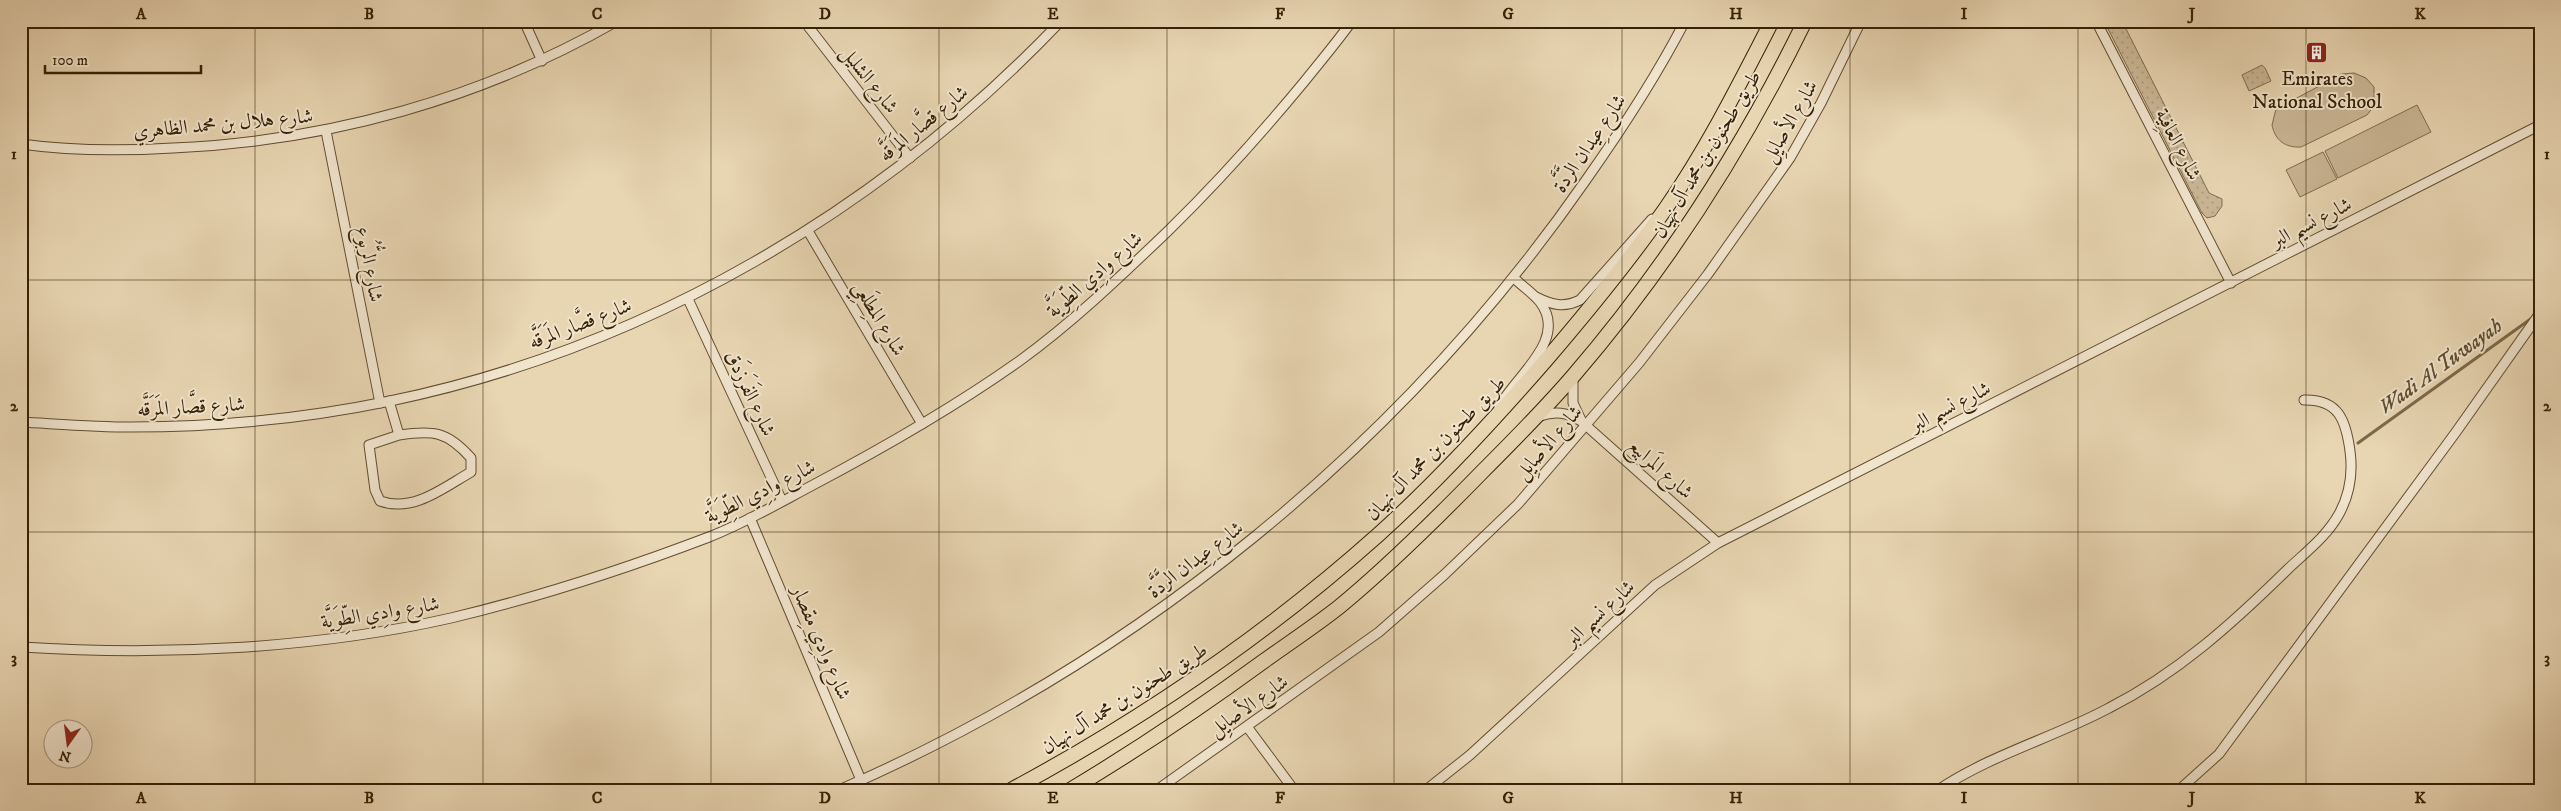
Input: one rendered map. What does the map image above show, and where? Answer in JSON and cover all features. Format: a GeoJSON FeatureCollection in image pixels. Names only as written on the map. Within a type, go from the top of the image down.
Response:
{"type":"FeatureCollection","features":[{"type":"Feature","properties":{"kind":"main road","name":"طريق طحنون بن محمد آل نهيان"},"geometry":{"type":"LineString","coordinates":[[1011,790],[1116,730],[1207,670],[1271,624],[1378,535],[1494,419],[1586,313],[1666,208],[1713,135],[1772,21]]}},
{"type":"Feature","properties":{"kind":"main road","name":"طريق طحنون بن محمد آل نهيان"},"geometry":{"type":"LineString","coordinates":[[1070,790],[1133,752],[1204,705],[1338,607],[1442,513],[1533,420],[1574,375],[1668,255],[1764,101],[1805,21]]}},
{"type":"Feature","properties":{"kind":"street"},"geometry":{"type":"LineString","coordinates":[[524,21],[542,61]]}},
{"type":"Feature","properties":{"kind":"street","name":"شارع هلال بن محمد الظاهري"},"geometry":{"type":"LineString","coordinates":[[21,144],[133,150],[249,143],[326,131],[428,104],[485,85],[542,61],[617,21]]}},
{"type":"Feature","properties":{"kind":"street","name":"شارع الشليل"},"geometry":{"type":"LineString","coordinates":[[804,21],[910,158]]}},
{"type":"Feature","properties":{"kind":"street","name":"شارع قصَّار المَرَقَّه"},"geometry":{"type":"LineString","coordinates":[[21,422],[115,427],[170,426],[241,421],[385,402],[469,380],[569,350],[688,299],[808,231],[910,158],[1001,80],[1060,21]]}},
{"type":"Feature","properties":{"kind":"street","name":"شارع وادِي الطِّوَيَّة"},"geometry":{"type":"LineString","coordinates":[[21,647],[64,650],[147,650],[248,646],[316,640],[382,631],[466,614],[573,584],[711,536],[750,518],[888,446],[1019,361],[1110,287],[1212,188],[1254,143],[1352,21]]}},
{"type":"Feature","properties":{"kind":"street","name":"شارع عِيدان الرَّدَّة"},"geometry":{"type":"LineString","coordinates":[[839,790],[932,746],[1046,682],[1173,600],[1212,570],[1357,447],[1416,389],[1514,278],[1549,232],[1617,135],[1648,88],[1685,21]]}},
{"type":"Feature","properties":{"kind":"street","name":"شارع الأصايِل"},"geometry":{"type":"LineString","coordinates":[[1157,790],[1248,728],[1379,632],[1444,575],[1518,504],[1583,423],[1639,363],[1708,274],[1785,165],[1821,103],[1861,21]]}},
{"type":"Feature","properties":{"kind":"street","name":"شارع العافِية"},"geometry":{"type":"LineString","coordinates":[[2096,21],[2231,283]]}},
{"type":"Feature","properties":{"kind":"street","name":"شارع نسيم البر"},"geometry":{"type":"LineString","coordinates":[[1426,790],[1470,755],[1655,585],[1718,543],[2540,125]]}},
{"type":"Feature","properties":{"kind":"street","name":"شارع الرُّبُوع"},"geometry":{"type":"LineString","coordinates":[[326,131],[385,402],[399,435]]}},
{"type":"Feature","properties":{"kind":"street"},"geometry":{"type":"LineString","coordinates":[[1536,297],[1555,305],[1568,304],[1580,300],[1649,222],[1666,208]]}},
{"type":"Feature","properties":{"kind":"street","name":"شارع المِطلَعِي"},"geometry":{"type":"LineString","coordinates":[[808,231],[922,424]]}},
{"type":"Feature","properties":{"kind":"street"},"geometry":{"type":"LineString","coordinates":[[1494,419],[1504,398],[1544,346],[1547,338],[1547,315],[1536,297],[1514,278]]}},
{"type":"Feature","properties":{"kind":"street","name":"شارع الفَرَزدَق"},"geometry":{"type":"LineString","coordinates":[[688,299],[782,501]]}},
{"type":"Feature","properties":{"kind":"street"},"geometry":{"type":"LineString","coordinates":[[2178,790],[2219,754],[2456,432],[2540,313]]}},
{"type":"Feature","properties":{"kind":"street","name":"شارع المَرابِيع"},"geometry":{"type":"LineString","coordinates":[[1574,375],[1571,394],[1573,403],[1583,423]]}},
{"type":"Feature","properties":{"kind":"street"},"geometry":{"type":"LineString","coordinates":[[1938,790],[1994,758],[2110,708],[2175,668],[2235,620],[2326,533],[2340,512],[2349,490],[2351,468],[2349,440],[2344,423],[2332,406],[2322,400],[2304,400]]}},
{"type":"Feature","properties":{"kind":"street","name":"شارع المَرابِيع"},"geometry":{"type":"LineString","coordinates":[[1533,420],[1557,412],[1574,416],[1718,543]]}},
{"type":"Feature","properties":{"kind":"street"},"geometry":{"type":"LineString","coordinates":[[427,431],[456,441],[471,458],[471,472],[430,498],[394,506],[380,501],[375,490],[369,445],[399,435],[427,431]]}},
{"type":"Feature","properties":{"kind":"street","name":"شارع وادِي مِقصار"},"geometry":{"type":"LineString","coordinates":[[750,518],[861,780]]}},
{"type":"Feature","properties":{"kind":"street"},"geometry":{"type":"LineString","coordinates":[[1248,728],[1294,790]]}},
{"type":"Feature","properties":{"kind":"shaded area"},"geometry":{"type":"Polygon","coordinates":[[[2104,21],[2122,21],[2209,193],[2222,199],[2222,206],[2215,216],[2207,218],[2202,213],[2104,21]]]}},
{"type":"Feature","properties":{"kind":"shaded area"},"geometry":{"type":"Polygon","coordinates":[[[2262,65],[2271,81],[2249,91],[2242,75],[2262,65]]]}},
{"type":"Feature","properties":{"kind":"shaded area"},"geometry":{"type":"Polygon","coordinates":[[[2354,73],[2366,78],[2374,87],[2374,106],[2367,115],[2301,147],[2290,146],[2278,139],[2272,125],[2276,109],[2342,74],[2354,73]]]}},
{"type":"Feature","properties":{"kind":"shaded area"},"geometry":{"type":"Polygon","coordinates":[[[2417,105],[2431,132],[2338,178],[2325,151],[2417,105]]]}},
{"type":"Feature","properties":{"kind":"shaded area"},"geometry":{"type":"Polygon","coordinates":[[[2323,152],[2337,179],[2300,197],[2286,170],[2323,152]]]}},
{"type":"Feature","properties":{"kind":"waterway","name":"Wadi Al Tuwayah"},"geometry":{"type":"LineString","coordinates":[[2358,443],[2532,318]]}},
{"type":"Feature","properties":{"kind":"place","name":"Emirates National School"},"geometry":{"type":"Point","coordinates":[2317,52]}}]}
